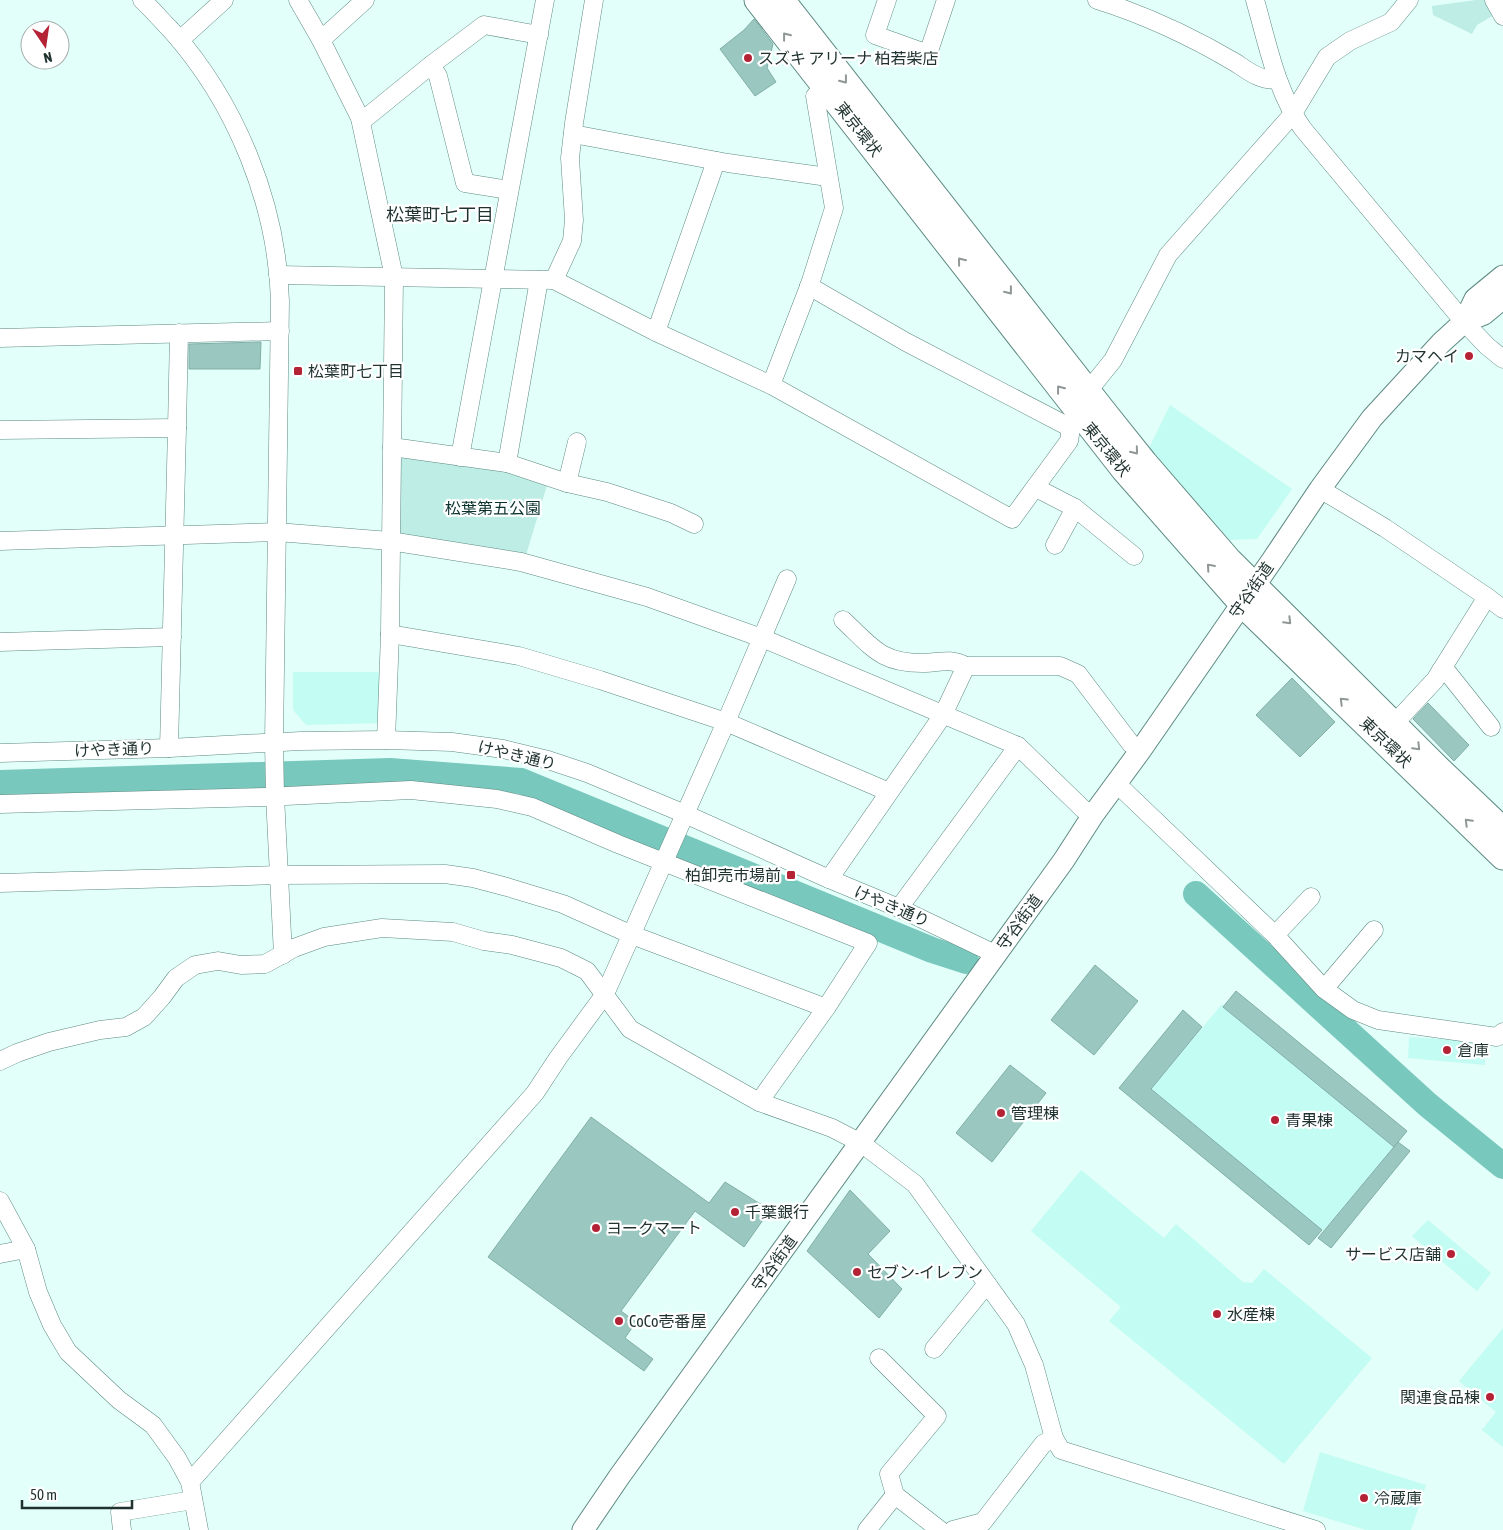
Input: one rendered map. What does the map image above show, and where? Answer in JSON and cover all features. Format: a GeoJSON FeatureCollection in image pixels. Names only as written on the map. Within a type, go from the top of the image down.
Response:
{"type":"FeatureCollection","features":[{"type":"Feature","properties":{"kind":"highway","name":"東京環状"},"geometry":{"type":"LineString","coordinates":[[757,0],[825,86],[1077,424],[1248,595],[1503,856]]}},
{"type":"Feature","properties":{"kind":"highway","name":"東京環状"},"geometry":{"type":"LineString","coordinates":[[786,2],[1145,464],[1228,559],[1248,595],[1394,724],[1503,830]]}},
{"type":"Feature","properties":{"kind":"main road","name":"守谷街道"},"geometry":{"type":"LineString","coordinates":[[1464,322],[1475,300],[1503,276]]}},
{"type":"Feature","properties":{"kind":"main road","name":"守谷街道"},"geometry":{"type":"LineString","coordinates":[[583,1530],[619,1477],[1064,860],[1093,815],[1140,751],[1320,489],[1372,418],[1390,396],[1441,343],[1464,322],[1484,314],[1503,298]]}},
{"type":"Feature","properties":{"kind":"street"},"geometry":{"type":"LineString","coordinates":[[142,0],[180,40],[215,90],[246,149],[259,185],[273,238],[278,275],[280,331],[274,749],[283,955]]}},
{"type":"Feature","properties":{"kind":"street"},"geometry":{"type":"LineString","coordinates":[[180,40],[224,0]]}},
{"type":"Feature","properties":{"kind":"street"},"geometry":{"type":"LineString","coordinates":[[298,0],[360,118],[394,278],[390,634],[386,740]]}},
{"type":"Feature","properties":{"kind":"street"},"geometry":{"type":"LineString","coordinates":[[320,40],[365,0]]}},
{"type":"Feature","properties":{"kind":"street"},"geometry":{"type":"LineString","coordinates":[[460,457],[545,0]]}},
{"type":"Feature","properties":{"kind":"street"},"geometry":{"type":"LineString","coordinates":[[507,463],[547,280],[572,241],[574,220],[570,158],[594,0]]}},
{"type":"Feature","properties":{"kind":"street"},"geometry":{"type":"LineString","coordinates":[[887,0],[875,35],[928,54],[946,0]]}},
{"type":"Feature","properties":{"kind":"street"},"geometry":{"type":"LineString","coordinates":[[1255,0],[1277,79],[1292,115],[1464,322],[1487,346],[1503,359]]}},
{"type":"Feature","properties":{"kind":"street"},"geometry":{"type":"LineString","coordinates":[[1088,391],[1113,360],[1168,255],[1292,115],[1327,57],[1350,41],[1391,22],[1409,0]]}},
{"type":"Feature","properties":{"kind":"street"},"geometry":{"type":"LineString","coordinates":[[1494,0],[1503,16]]}},
{"type":"Feature","properties":{"kind":"street"},"geometry":{"type":"LineString","coordinates":[[1105,1],[1162,24],[1217,52],[1261,78],[1277,79]]}},
{"type":"Feature","properties":{"kind":"street"},"geometry":{"type":"LineString","coordinates":[[360,118],[367,117],[431,65],[484,26],[539,35]]}},
{"type":"Feature","properties":{"kind":"street"},"geometry":{"type":"LineString","coordinates":[[431,65],[438,76],[465,183],[509,190]]}},
{"type":"Feature","properties":{"kind":"street"},"geometry":{"type":"LineString","coordinates":[[771,385],[809,286],[834,208],[832,187],[828,177],[815,96],[825,86]]}},
{"type":"Feature","properties":{"kind":"street"},"geometry":{"type":"LineString","coordinates":[[573,134],[716,160],[828,177]]}},
{"type":"Feature","properties":{"kind":"street"},"geometry":{"type":"LineString","coordinates":[[656,332],[716,160]]}},
{"type":"Feature","properties":{"kind":"street"},"geometry":{"type":"LineString","coordinates":[[278,275],[547,280],[771,385],[1012,519],[1069,441],[1077,424],[906,342],[809,286]]}},
{"type":"Feature","properties":{"kind":"street"},"geometry":{"type":"LineString","coordinates":[[0,338],[280,331]]}},
{"type":"Feature","properties":{"kind":"street"},"geometry":{"type":"LineString","coordinates":[[169,748],[179,333]]}},
{"type":"Feature","properties":{"kind":"street"},"geometry":{"type":"LineString","coordinates":[[0,430],[177,428]]}},
{"type":"Feature","properties":{"kind":"street"},"geometry":{"type":"LineString","coordinates":[[567,483],[577,442]]}},
{"type":"Feature","properties":{"kind":"street"},"geometry":{"type":"LineString","coordinates":[[392,447],[507,463],[567,483],[607,492],[694,524]]}},
{"type":"Feature","properties":{"kind":"street"},"geometry":{"type":"LineString","coordinates":[[1036,486],[1075,508],[1134,556]]}},
{"type":"Feature","properties":{"kind":"street"},"geometry":{"type":"LineString","coordinates":[[1320,489],[1385,528],[1487,596],[1503,609]]}},
{"type":"Feature","properties":{"kind":"street"},"geometry":{"type":"LineString","coordinates":[[1055,545],[1075,508]]}},
{"type":"Feature","properties":{"kind":"street"},"geometry":{"type":"LineString","coordinates":[[0,541],[278,532],[390,541],[521,562],[648,597],[762,638],[1018,746],[1083,809],[1093,815]]}},
{"type":"Feature","properties":{"kind":"street"},"geometry":{"type":"LineString","coordinates":[[190,1482],[535,1093],[605,994],[665,862],[787,579]]}},
{"type":"Feature","properties":{"kind":"street"},"geometry":{"type":"LineString","coordinates":[[1394,724],[1435,680],[1487,596]]}},
{"type":"Feature","properties":{"kind":"street"},"geometry":{"type":"LineString","coordinates":[[843,620],[877,652],[896,661],[924,663],[955,660],[966,666],[1060,666],[1078,674],[1131,744],[1140,751]]}},
{"type":"Feature","properties":{"kind":"street"},"geometry":{"type":"LineString","coordinates":[[390,634],[519,656],[600,680],[726,722],[889,792]]}},
{"type":"Feature","properties":{"kind":"street"},"geometry":{"type":"LineString","coordinates":[[0,642],[172,637]]}},
{"type":"Feature","properties":{"kind":"street"},"geometry":{"type":"LineString","coordinates":[[829,879],[943,715],[966,666]]}},
{"type":"Feature","properties":{"kind":"street"},"geometry":{"type":"LineString","coordinates":[[1441,670],[1448,673],[1491,727]]}},
{"type":"Feature","properties":{"kind":"street","name":"けやき通り"},"geometry":{"type":"LineString","coordinates":[[0,752],[169,748],[274,749],[386,740],[452,742],[503,749],[548,760],[587,773],[686,814],[829,879],[899,908],[995,954]]}},
{"type":"Feature","properties":{"kind":"street"},"geometry":{"type":"LineString","coordinates":[[899,908],[1018,746]]}},
{"type":"Feature","properties":{"kind":"street"},"geometry":{"type":"LineString","coordinates":[[1116,783],[1275,935],[1324,989],[1353,1010],[1378,1020],[1497,1037],[1503,1032]]}},
{"type":"Feature","properties":{"kind":"street"},"geometry":{"type":"LineString","coordinates":[[0,804],[275,792],[411,790],[497,799],[532,807],[868,943],[826,1008],[759,1102]]}},
{"type":"Feature","properties":{"kind":"street"},"geometry":{"type":"LineString","coordinates":[[0,884],[280,875],[445,874],[473,878],[508,886],[563,904],[632,935],[826,1008]]}},
{"type":"Feature","properties":{"kind":"street"},"geometry":{"type":"LineString","coordinates":[[1275,935],[1311,897]]}},
{"type":"Feature","properties":{"kind":"street"},"geometry":{"type":"LineString","coordinates":[[0,1061],[50,1042],[100,1030],[126,1027],[144,1017],[176,978],[195,965],[218,961],[241,965],[265,964],[294,948],[324,937],[382,928],[453,932],[561,958],[588,971],[630,1029],[759,1102],[832,1128],[860,1143],[915,1184],[1016,1324],[1034,1365],[1054,1438],[1061,1450],[1298,1527],[1316,1530]]}},
{"type":"Feature","properties":{"kind":"street"},"geometry":{"type":"LineString","coordinates":[[1324,989],[1374,930]]}},
{"type":"Feature","properties":{"kind":"street"},"geometry":{"type":"LineString","coordinates":[[0,1201],[26,1249],[38,1292],[52,1325],[68,1352],[119,1400],[153,1425],[177,1458],[190,1482],[199,1530]]}},
{"type":"Feature","properties":{"kind":"street"},"geometry":{"type":"LineString","coordinates":[[0,1254],[26,1249]]}},
{"type":"Feature","properties":{"kind":"street"},"geometry":{"type":"LineString","coordinates":[[934,1349],[987,1284]]}},
{"type":"Feature","properties":{"kind":"street"},"geometry":{"type":"LineString","coordinates":[[879,1358],[937,1416],[889,1474],[895,1495],[940,1530]]}},
{"type":"Feature","properties":{"kind":"street"},"geometry":{"type":"LineString","coordinates":[[953,1530],[983,1526],[1043,1444],[1054,1438]]}},
{"type":"Feature","properties":{"kind":"street"},"geometry":{"type":"LineString","coordinates":[[867,1530],[895,1495]]}},
{"type":"Feature","properties":{"kind":"street"},"geometry":{"type":"LineString","coordinates":[[122,1530],[120,1512],[193,1500]]}},
{"type":"Feature","properties":{"kind":"shaded area"},"geometry":{"type":"Polygon","coordinates":[[[1170,405],[1292,489],[1257,539],[1230,540],[1149,448],[1170,405]]]}},
{"type":"Feature","properties":{"kind":"shaded area"},"geometry":{"type":"Polygon","coordinates":[[[293,672],[381,672],[380,723],[306,725],[293,710],[293,672]]]}},
{"type":"Feature","properties":{"kind":"shaded area","name":"青果棟"},"geometry":{"type":"Polygon","coordinates":[[[1222,1004],[1394,1147],[1323,1231],[1151,1089],[1222,1004]]]}},
{"type":"Feature","properties":{"kind":"shaded area","name":"倉庫"},"geometry":{"type":"Polygon","coordinates":[[[1409,1037],[1486,1042],[1485,1065],[1408,1058],[1409,1037]]]}},
{"type":"Feature","properties":{"kind":"shaded area","name":"水産棟"},"geometry":{"type":"Polygon","coordinates":[[[1081,1170],[1164,1238],[1176,1224],[1243,1282],[1252,1283],[1264,1269],[1372,1358],[1284,1464],[1109,1321],[1121,1307],[1031,1231],[1081,1170]]]}},
{"type":"Feature","properties":{"kind":"shaded area","name":"サービス店舗"},"geometry":{"type":"Polygon","coordinates":[[[1428,1220],[1491,1273],[1477,1291],[1412,1236],[1428,1220]]]}},
{"type":"Feature","properties":{"kind":"shaded area","name":"関連食品棟"},"geometry":{"type":"Polygon","coordinates":[[[1503,1328],[1503,1447],[1482,1430],[1496,1412],[1459,1381],[1503,1328]]]}},
{"type":"Feature","properties":{"kind":"shaded area","name":"冷蔵庫"},"geometry":{"type":"Polygon","coordinates":[[[1320,1452],[1426,1485],[1411,1530],[1366,1530],[1303,1511],[1320,1452]]]}},
{"type":"Feature","properties":{"kind":"green space"},"geometry":{"type":"Polygon","coordinates":[[[1487,0],[1494,15],[1477,25],[1472,34],[1433,15],[1432,6],[1487,0]]]}},
{"type":"Feature","properties":{"kind":"green space","name":"松葉第五公園"},"geometry":{"type":"Polygon","coordinates":[[[405,454],[511,469],[548,482],[526,555],[403,536],[398,531],[400,460],[405,454]]]}},
{"type":"Feature","properties":{"kind":"building","name":"スズキ アリーナ 柏若柴店"},"geometry":{"type":"Polygon","coordinates":[[[754,19],[773,44],[767,68],[776,82],[755,96],[720,49],[744,30],[754,19]]]}},
{"type":"Feature","properties":{"kind":"building"},"geometry":{"type":"Polygon","coordinates":[[[261,342],[260,369],[189,369],[189,344],[261,342]]]}},
{"type":"Feature","properties":{"kind":"building"},"geometry":{"type":"Polygon","coordinates":[[[1292,678],[1335,722],[1300,757],[1256,715],[1292,678]]]}},
{"type":"Feature","properties":{"kind":"building"},"geometry":{"type":"Polygon","coordinates":[[[1428,703],[1469,745],[1454,761],[1413,719],[1428,703]]]}},
{"type":"Feature","properties":{"kind":"building"},"geometry":{"type":"Polygon","coordinates":[[[1095,965],[1138,1001],[1094,1055],[1051,1020],[1095,965]]]}},
{"type":"Feature","properties":{"kind":"building"},"geometry":{"type":"Polygon","coordinates":[[[1236,991],[1407,1131],[1394,1147],[1223,1007],[1236,991]]]}},
{"type":"Feature","properties":{"kind":"building"},"geometry":{"type":"Polygon","coordinates":[[[1183,1010],[1202,1027],[1151,1089],[1322,1230],[1309,1245],[1119,1088],[1183,1010]]]}},
{"type":"Feature","properties":{"kind":"building","name":"管理棟"},"geometry":{"type":"Polygon","coordinates":[[[1010,1065],[1046,1093],[992,1162],[956,1133],[1010,1065]]]}},
{"type":"Feature","properties":{"kind":"building","name":"ヨークマート"},"geometry":{"type":"Polygon","coordinates":[[[591,1117],[709,1203],[725,1182],[770,1210],[744,1247],[695,1211],[621,1311],[636,1322],[625,1338],[653,1359],[644,1371],[488,1257],[591,1117]]]}},
{"type":"Feature","properties":{"kind":"building"},"geometry":{"type":"Polygon","coordinates":[[[1398,1142],[1410,1151],[1331,1248],[1318,1238],[1398,1142]]]}},
{"type":"Feature","properties":{"kind":"building","name":"セブン-イレブン"},"geometry":{"type":"Polygon","coordinates":[[[850,1190],[890,1231],[868,1254],[902,1289],[879,1318],[807,1251],[850,1190]]]}},
{"type":"Feature","properties":{"kind":"waterway"},"geometry":{"type":"LineString","coordinates":[[0,783],[390,771],[521,781],[932,950],[966,961]]}},
{"type":"Feature","properties":{"kind":"waterway"},"geometry":{"type":"LineString","coordinates":[[1196,894],[1428,1105],[1503,1166]]}},
{"type":"Feature","properties":{"kind":"place","name":"スズキ アリーナ 柏若柴店"},"geometry":{"type":"Point","coordinates":[748,58]}},
{"type":"Feature","properties":{"kind":"place","name":"カマヘイ"},"geometry":{"type":"Point","coordinates":[1469,356]}},
{"type":"Feature","properties":{"kind":"place","name":"松葉町七丁目"},"geometry":{"type":"Point","coordinates":[298,371]}},
{"type":"Feature","properties":{"kind":"place","name":"柏卸売市場前"},"geometry":{"type":"Point","coordinates":[791,875]}},
{"type":"Feature","properties":{"kind":"place","name":"倉庫"},"geometry":{"type":"Point","coordinates":[1447,1050]}},
{"type":"Feature","properties":{"kind":"place","name":"管理棟"},"geometry":{"type":"Point","coordinates":[1001,1113]}},
{"type":"Feature","properties":{"kind":"place","name":"青果棟"},"geometry":{"type":"Point","coordinates":[1275,1120]}},
{"type":"Feature","properties":{"kind":"place","name":"千葉銀行"},"geometry":{"type":"Point","coordinates":[735,1212]}},
{"type":"Feature","properties":{"kind":"place","name":"ヨークマート"},"geometry":{"type":"Point","coordinates":[596,1228]}},
{"type":"Feature","properties":{"kind":"place","name":"サービス店舗"},"geometry":{"type":"Point","coordinates":[1451,1254]}},
{"type":"Feature","properties":{"kind":"place","name":"セブン-イレブン"},"geometry":{"type":"Point","coordinates":[857,1272]}},
{"type":"Feature","properties":{"kind":"place","name":"水産棟"},"geometry":{"type":"Point","coordinates":[1217,1314]}},
{"type":"Feature","properties":{"kind":"place","name":"CoCo壱番屋"},"geometry":{"type":"Point","coordinates":[619,1321]}},
{"type":"Feature","properties":{"kind":"place","name":"関連食品棟"},"geometry":{"type":"Point","coordinates":[1490,1397]}},
{"type":"Feature","properties":{"kind":"place","name":"冷蔵庫"},"geometry":{"type":"Point","coordinates":[1364,1498]}},
{"type":"Feature","properties":{"kind":"district","name":"松葉町七丁目"},"geometry":{"type":"Point","coordinates":[440,215]}}]}
